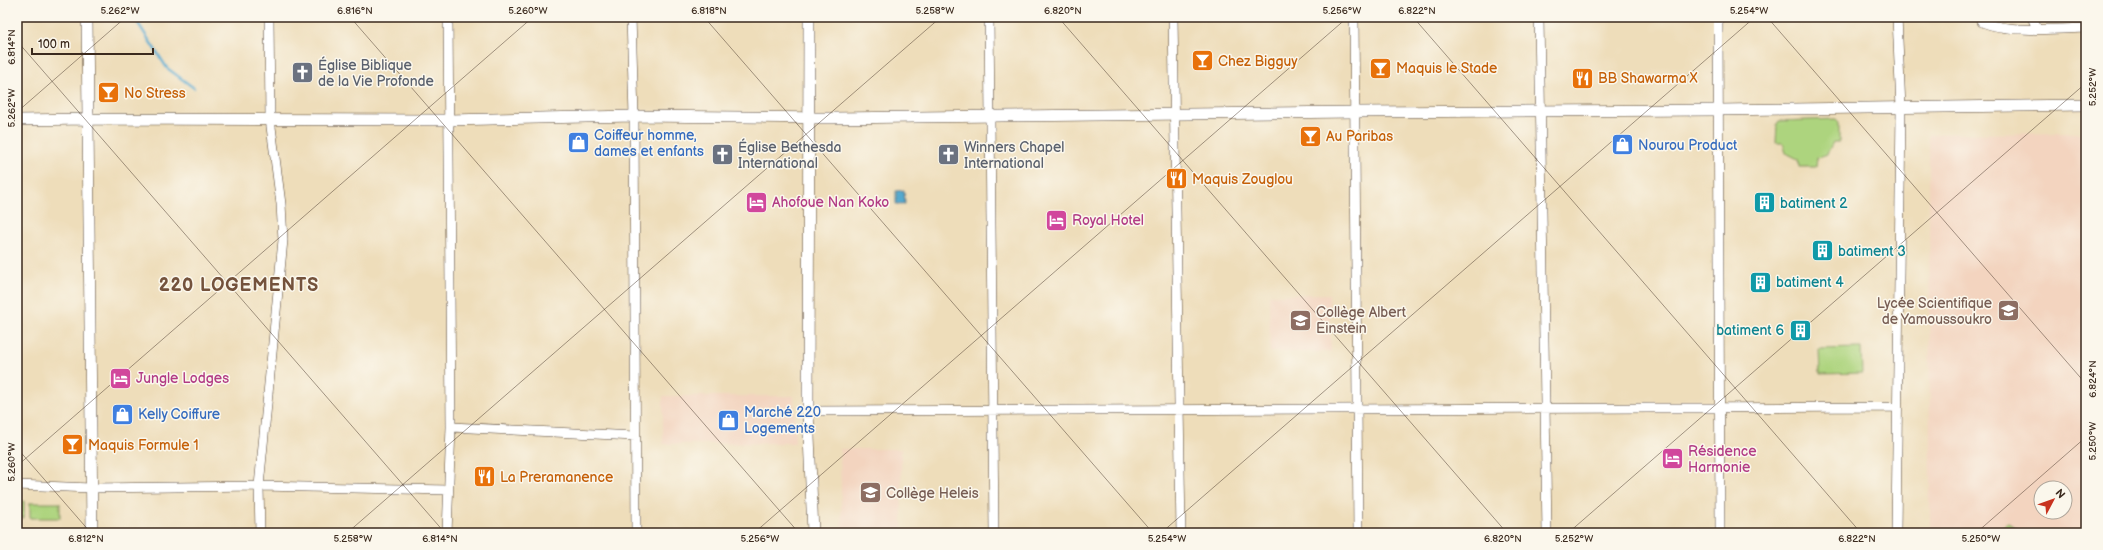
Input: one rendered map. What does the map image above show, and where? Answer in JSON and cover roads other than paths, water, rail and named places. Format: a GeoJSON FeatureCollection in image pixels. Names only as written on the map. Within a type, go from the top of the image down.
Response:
{"type":"FeatureCollection","features":[{"type":"Feature","properties":{"kind":"street"},"geometry":{"type":"LineString","coordinates":[[87,17],[92,533]]}},
{"type":"Feature","properties":{"kind":"street"},"geometry":{"type":"LineString","coordinates":[[260,533],[259,486],[283,240],[281,204],[270,119],[269,17]]}},
{"type":"Feature","properties":{"kind":"street"},"geometry":{"type":"LineString","coordinates":[[447,533],[451,427],[448,17]]}},
{"type":"Feature","properties":{"kind":"street"},"geometry":{"type":"LineString","coordinates":[[631,17],[634,116],[636,533]]}},
{"type":"Feature","properties":{"kind":"street"},"geometry":{"type":"LineString","coordinates":[[809,17],[810,118],[808,412],[813,533]]}},
{"type":"Feature","properties":{"kind":"street"},"geometry":{"type":"LineString","coordinates":[[990,17],[994,533]]}},
{"type":"Feature","properties":{"kind":"street"},"geometry":{"type":"LineString","coordinates":[[1174,17],[1174,115],[1181,533]]}},
{"type":"Feature","properties":{"kind":"street"},"geometry":{"type":"LineString","coordinates":[[1354,17],[1358,533]]}},
{"type":"Feature","properties":{"kind":"street"},"geometry":{"type":"LineString","coordinates":[[1539,17],[1547,533]]}},
{"type":"Feature","properties":{"kind":"street"},"geometry":{"type":"LineString","coordinates":[[1718,17],[1720,533]]}},
{"type":"Feature","properties":{"kind":"street"},"geometry":{"type":"LineString","coordinates":[[1896,17],[1901,108],[1896,408],[1896,533]]}},
{"type":"Feature","properties":{"kind":"street"},"geometry":{"type":"LineString","coordinates":[[1979,17],[1982,22],[1989,26],[2037,29],[2086,28]]}},
{"type":"Feature","properties":{"kind":"street"},"geometry":{"type":"LineString","coordinates":[[2032,17],[2037,29]]}},
{"type":"Feature","properties":{"kind":"street"},"geometry":{"type":"LineString","coordinates":[[17,120],[449,120],[634,116],[810,118],[990,117],[2086,105]]}},
{"type":"Feature","properties":{"kind":"street"},"geometry":{"type":"LineString","coordinates":[[808,412],[1179,412],[1545,408],[1896,408]]}},
{"type":"Feature","properties":{"kind":"street"},"geometry":{"type":"LineString","coordinates":[[451,427],[635,436]]}},
{"type":"Feature","properties":{"kind":"street"},"geometry":{"type":"LineString","coordinates":[[17,485],[91,488],[259,486],[448,490]]}},
{"type":"Feature","properties":{"kind":"water"},"geometry":{"type":"Polygon","coordinates":[[[904,190],[905,204],[896,204],[896,191],[904,190]]]}},
{"type":"Feature","properties":{"kind":"waterway"},"geometry":{"type":"LineString","coordinates":[[134,17],[167,68],[194,88]]}},
{"type":"Feature","properties":{"kind":"place","name":"Chez Bigguy"},"geometry":{"type":"Point","coordinates":[1202,61]}},
{"type":"Feature","properties":{"kind":"place","name":"Maquis le Stade"},"geometry":{"type":"Point","coordinates":[1381,68]}},
{"type":"Feature","properties":{"kind":"place","name":"Église Biblique de la Vie Profonde"},"geometry":{"type":"Point","coordinates":[303,73]}},
{"type":"Feature","properties":{"kind":"place","name":"BB Shawarma X"},"geometry":{"type":"Point","coordinates":[1582,78]}},
{"type":"Feature","properties":{"kind":"place","name":"No Stress"},"geometry":{"type":"Point","coordinates":[109,93]}},
{"type":"Feature","properties":{"kind":"place","name":"Au Paribas"},"geometry":{"type":"Point","coordinates":[1310,136]}},
{"type":"Feature","properties":{"kind":"place","name":"Coiffeur homme, dames et enfants"},"geometry":{"type":"Point","coordinates":[578,143]}},
{"type":"Feature","properties":{"kind":"place","name":"Nourou Product"},"geometry":{"type":"Point","coordinates":[1622,145]}},
{"type":"Feature","properties":{"kind":"place","name":"Église Bethesda International"},"geometry":{"type":"Point","coordinates":[723,155]}},
{"type":"Feature","properties":{"kind":"place","name":"Winners Chapel International"},"geometry":{"type":"Point","coordinates":[949,155]}},
{"type":"Feature","properties":{"kind":"place","name":"Maquis Zouglou"},"geometry":{"type":"Point","coordinates":[1176,179]}},
{"type":"Feature","properties":{"kind":"place","name":"Ahofoue Nan Koko"},"geometry":{"type":"Point","coordinates":[756,202]}},
{"type":"Feature","properties":{"kind":"place","name":"batiment 2"},"geometry":{"type":"Point","coordinates":[1765,203]}},
{"type":"Feature","properties":{"kind":"place","name":"Royal Hotel"},"geometry":{"type":"Point","coordinates":[1057,220]}},
{"type":"Feature","properties":{"kind":"place","name":"batiment 3"},"geometry":{"type":"Point","coordinates":[1823,251]}},
{"type":"Feature","properties":{"kind":"place","name":"batiment 4"},"geometry":{"type":"Point","coordinates":[1761,282]}},
{"type":"Feature","properties":{"kind":"place","name":"Lycée Scientifique de Yamoussoukro"},"geometry":{"type":"Point","coordinates":[2008,311]}},
{"type":"Feature","properties":{"kind":"place","name":"Collège Albert Einstein"},"geometry":{"type":"Point","coordinates":[1300,320]}},
{"type":"Feature","properties":{"kind":"place","name":"batiment 6"},"geometry":{"type":"Point","coordinates":[1800,330]}},
{"type":"Feature","properties":{"kind":"place","name":"Jungle Lodges"},"geometry":{"type":"Point","coordinates":[121,378]}},
{"type":"Feature","properties":{"kind":"place","name":"Kelly Coiffure"},"geometry":{"type":"Point","coordinates":[122,414]}},
{"type":"Feature","properties":{"kind":"place","name":"Marché 220 Logements"},"geometry":{"type":"Point","coordinates":[729,420]}},
{"type":"Feature","properties":{"kind":"place","name":"Maquis Formule 1"},"geometry":{"type":"Point","coordinates":[72,445]}},
{"type":"Feature","properties":{"kind":"place","name":"Résidence Harmonie"},"geometry":{"type":"Point","coordinates":[1672,459]}},
{"type":"Feature","properties":{"kind":"place","name":"La Preramanence"},"geometry":{"type":"Point","coordinates":[485,477]}},
{"type":"Feature","properties":{"kind":"place","name":"Collège Heleis"},"geometry":{"type":"Point","coordinates":[871,493]}},
{"type":"Feature","properties":{"kind":"district","name":"220 LOGEMENTS"},"geometry":{"type":"Point","coordinates":[239,285]}}]}
